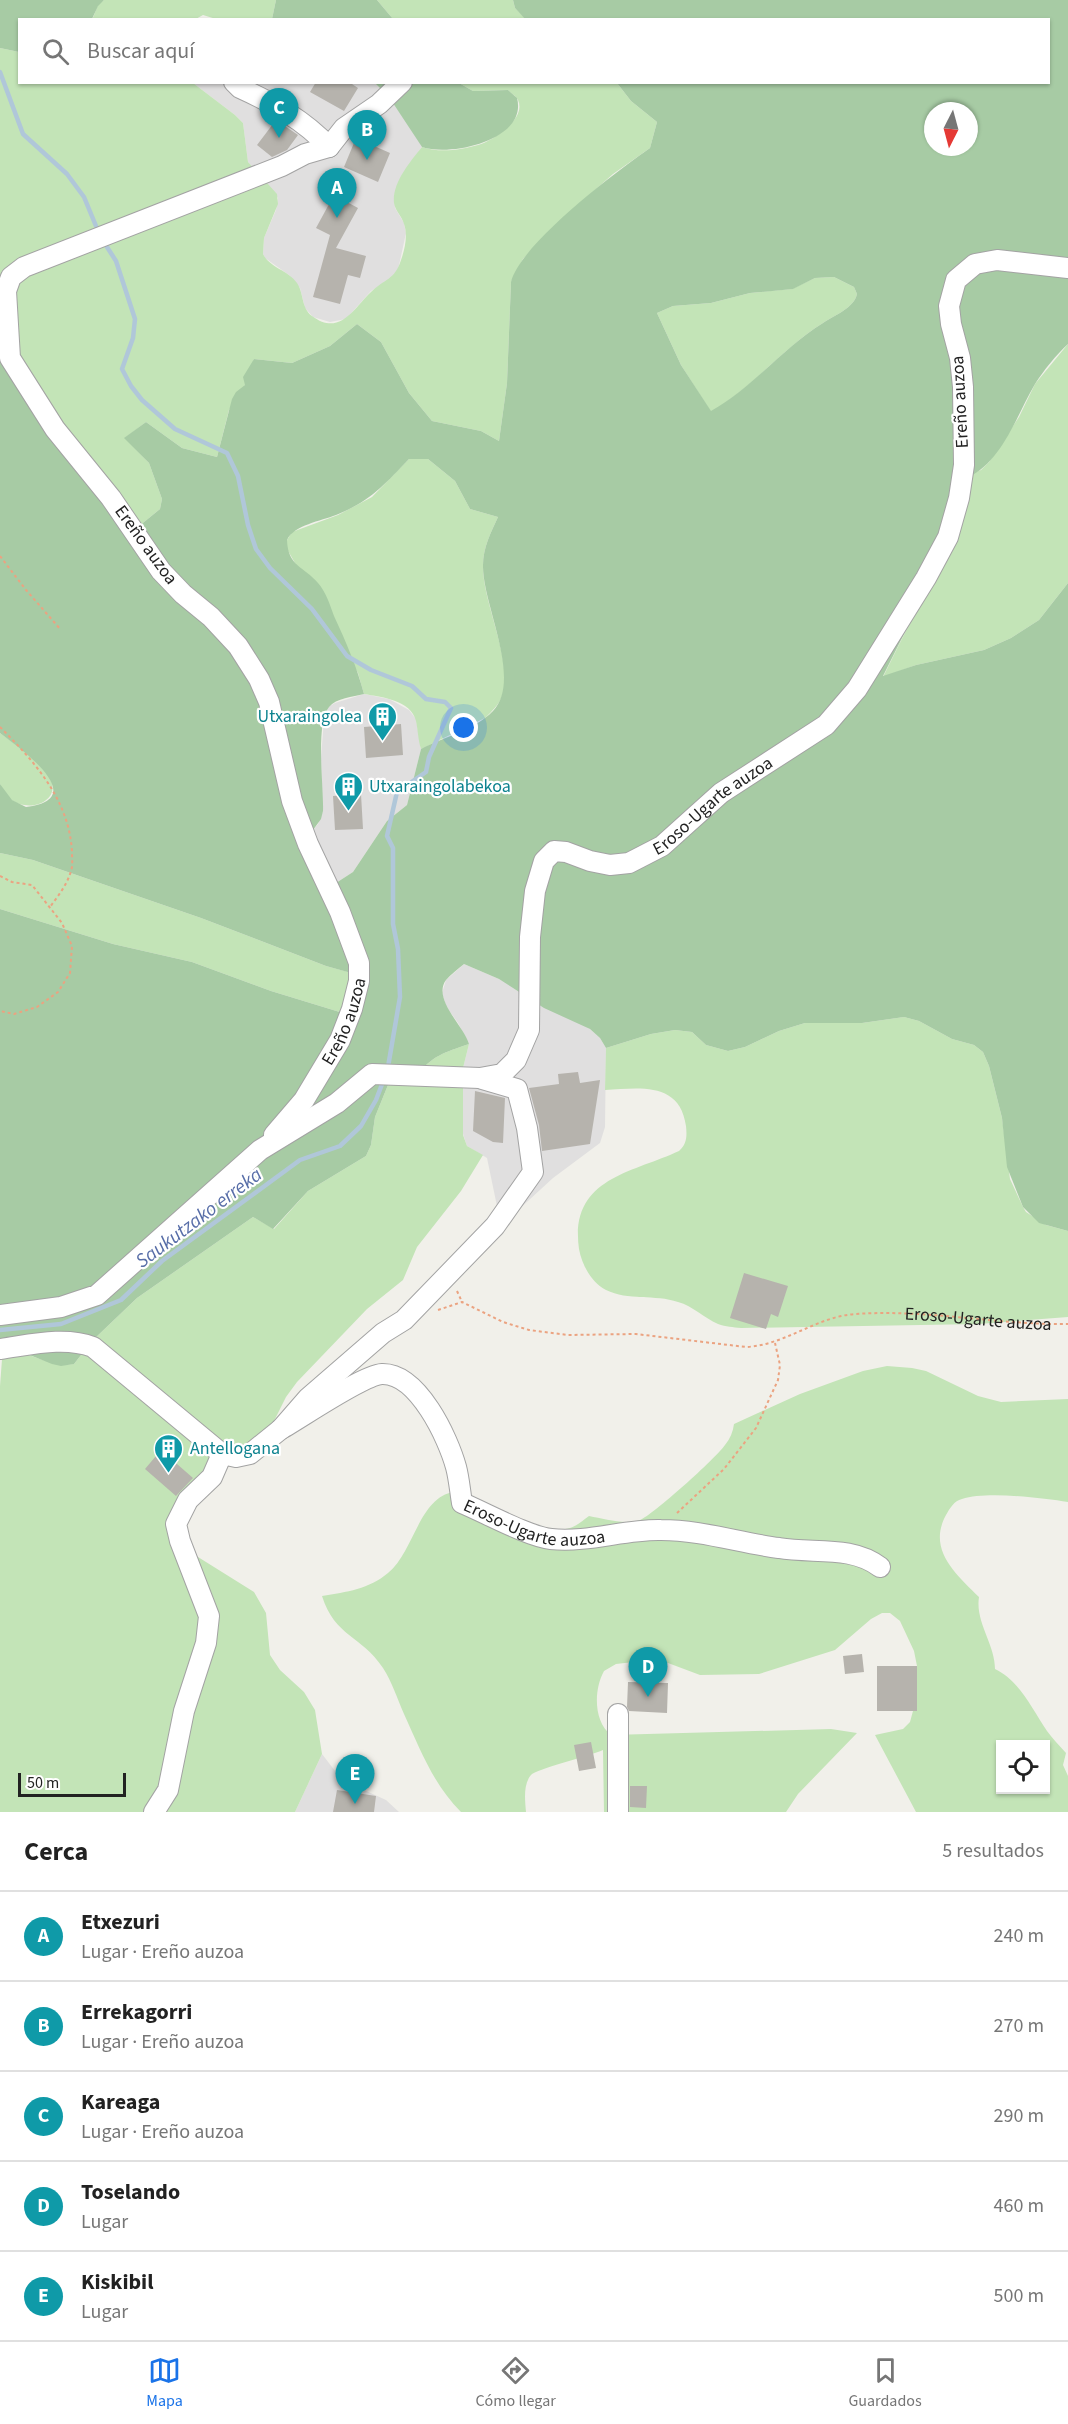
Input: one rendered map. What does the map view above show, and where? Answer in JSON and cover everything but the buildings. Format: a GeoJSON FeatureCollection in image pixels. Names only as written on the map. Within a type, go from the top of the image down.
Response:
{"type":"FeatureCollection","features":[{"type":"Feature","properties":{"kind":"street"},"geometry":{"type":"LineString","coordinates":[[236,84],[284,110],[316,133],[329,147],[344,128],[379,104],[400,84]]}},
{"type":"Feature","properties":{"kind":"street","name":"Ereño auzoa"},"geometry":{"type":"LineString","coordinates":[[260,1150],[304,1101],[340,1040],[352,1009],[359,981],[358,963],[340,912],[308,844],[292,801],[269,702],[260,679],[238,646],[211,617],[183,594],[161,571],[111,498],[55,429],[5,354],[6,291],[10,277],[24,267],[282,166],[305,154],[329,147]]}},
{"type":"Feature","properties":{"kind":"street","name":"Ereño auzoa"},"geometry":{"type":"LineString","coordinates":[[964,465],[963,387],[960,358],[949,306],[956,280],[975,264],[997,260],[1068,268]]}},
{"type":"Feature","properties":{"kind":"street","name":"Eroso-Ugarte auzoa"},"geometry":{"type":"LineString","coordinates":[[0,1315],[61,1307],[97,1295],[260,1150],[337,1102],[372,1074],[480,1078],[502,1074],[516,1060],[529,1030],[530,937],[535,891],[544,861],[554,851],[566,852],[590,861],[610,865],[629,863],[662,846],[721,793],[826,725],[856,689],[926,578],[948,537],[959,498],[964,465]]}},
{"type":"Feature","properties":{"kind":"street","name":"Eroso-Ugarte auzoa"},"geometry":{"type":"LineString","coordinates":[[281,1429],[308,1398],[404,1320],[495,1226],[533,1172],[527,1128],[517,1089],[480,1078]]}},
{"type":"Feature","properties":{"kind":"street"},"geometry":{"type":"LineString","coordinates":[[0,1349],[45,1343],[80,1342],[93,1347],[222,1454],[212,1478],[188,1500],[176,1524],[180,1541],[209,1616],[206,1643],[184,1711],[168,1790],[154,1812]]}},
{"type":"Feature","properties":{"kind":"street","name":"Eroso-Ugarte auzoa"},"geometry":{"type":"LineString","coordinates":[[222,1454],[236,1457],[250,1454],[281,1429],[363,1381],[382,1374],[402,1380],[424,1402],[445,1435],[456,1467],[462,1503],[533,1534],[551,1539],[666,1530],[685,1531],[781,1549],[843,1552],[868,1558],[880,1567]]}},
{"type":"Feature","properties":{"kind":"street"},"geometry":{"type":"LineString","coordinates":[[618,1714],[618,1812]]}},
{"type":"Feature","properties":{"kind":"path"},"geometry":{"type":"LineString","coordinates":[[0,556],[61,630]]}},
{"type":"Feature","properties":{"kind":"path"},"geometry":{"type":"LineString","coordinates":[[0,727],[26,753],[55,792],[71,837],[72,868],[67,883],[50,907]]}},
{"type":"Feature","properties":{"kind":"path"},"geometry":{"type":"LineString","coordinates":[[0,876],[12,882],[32,885],[62,923],[72,946],[70,973],[58,992],[36,1007],[14,1014],[0,1011]]}},
{"type":"Feature","properties":{"kind":"path","name":"Eroso-Ugarte auzoa"},"geometry":{"type":"LineString","coordinates":[[432,1312],[462,1302],[503,1322],[551,1334],[636,1334],[747,1347],[763,1347],[828,1319],[855,1314],[957,1316],[1042,1325],[1068,1324]]}},
{"type":"Feature","properties":{"kind":"path"},"geometry":{"type":"LineString","coordinates":[[666,1530],[670,1520],[724,1468],[756,1428],[778,1380],[780,1365],[775,1343]]}},
{"type":"Feature","properties":{"kind":"shaded area"},"geometry":{"type":"Polygon","coordinates":[[[194,84],[376,84],[389,97],[417,137],[422,147],[404,173],[394,196],[395,208],[404,223],[406,233],[398,270],[389,280],[371,291],[346,319],[330,322],[313,317],[305,308],[300,288],[289,275],[265,258],[264,238],[276,210],[278,198],[248,162],[243,123],[194,84]]]}},
{"type":"Feature","properties":{"kind":"shaded area"},"geometry":{"type":"Polygon","coordinates":[[[364,694],[389,699],[409,710],[416,719],[421,749],[407,805],[387,821],[353,872],[336,883],[313,830],[323,811],[321,758],[324,719],[328,707],[364,694]]]}},
{"type":"Feature","properties":{"kind":"shaded area"},"geometry":{"type":"Polygon","coordinates":[[[464,964],[499,979],[590,1029],[600,1038],[606,1048],[605,1127],[600,1143],[553,1178],[516,1212],[498,1211],[487,1158],[467,1146],[463,1134],[463,1068],[469,1044],[446,1006],[442,993],[446,980],[464,964]]]}},
{"type":"Feature","properties":{"kind":"shaded area"},"geometry":{"type":"Polygon","coordinates":[[[322,1754],[342,1780],[386,1800],[399,1812],[295,1812],[322,1754]]]}},
{"type":"Feature","properties":{"kind":"green space"},"geometry":{"type":"Polygon","coordinates":[[[0,0],[104,0],[98,6],[92,18],[18,18],[18,52],[0,48],[0,0]]]}},
{"type":"Feature","properties":{"kind":"green space"},"geometry":{"type":"Polygon","coordinates":[[[104,0],[276,0],[272,18],[213,18],[203,15],[198,18],[93,18],[98,5],[104,0]]]}},
{"type":"Feature","properties":{"kind":"green space"},"geometry":{"type":"Polygon","coordinates":[[[276,0],[377,0],[392,18],[272,18],[276,0]]]}},
{"type":"Feature","properties":{"kind":"green space"},"geometry":{"type":"Polygon","coordinates":[[[377,0],[513,0],[515,8],[525,18],[392,18],[377,0]]]}},
{"type":"Feature","properties":{"kind":"green space"},"geometry":{"type":"Polygon","coordinates":[[[513,0],[1068,0],[1068,344],[1035,384],[1007,437],[990,461],[967,478],[954,534],[883,676],[916,665],[984,650],[1011,638],[1039,620],[1068,583],[1068,1231],[1039,1223],[1023,1207],[1007,1167],[1002,1118],[989,1066],[983,1052],[974,1045],[952,1039],[919,1021],[904,1017],[862,1023],[805,1023],[779,1031],[745,1047],[728,1051],[706,1045],[692,1032],[675,1030],[651,1034],[606,1048],[600,1038],[590,1029],[544,1008],[499,979],[464,964],[446,980],[443,995],[469,1044],[433,1059],[416,1077],[390,1080],[375,1117],[371,1145],[366,1156],[308,1191],[273,1229],[253,1217],[137,1298],[92,1341],[74,1364],[61,1366],[52,1364],[0,1343],[0,909],[113,944],[192,962],[271,991],[356,1017],[362,976],[326,966],[201,918],[33,860],[0,853],[0,784],[12,800],[26,807],[45,802],[53,794],[52,784],[45,772],[34,760],[0,733],[0,342],[133,531],[160,509],[162,499],[149,463],[124,438],[146,422],[182,448],[217,457],[232,399],[236,392],[245,385],[243,377],[254,359],[292,363],[330,346],[357,324],[381,342],[409,393],[432,421],[481,431],[499,441],[507,383],[511,282],[518,266],[550,229],[572,209],[650,148],[657,122],[631,101],[618,84],[1050,84],[1050,18],[524,18],[515,8],[513,0]],[[834,277],[815,278],[793,289],[750,293],[711,303],[673,306],[657,313],[681,365],[711,411],[740,391],[808,333],[848,307],[857,294],[854,287],[834,277]],[[409,459],[359,504],[302,527],[290,535],[287,540],[290,556],[313,577],[326,594],[364,694],[332,704],[325,715],[322,727],[323,811],[321,819],[313,830],[336,883],[353,872],[387,821],[407,805],[421,749],[486,718],[501,697],[504,680],[503,661],[484,581],[483,565],[486,546],[498,517],[470,509],[455,481],[428,459],[409,459]]]}},
{"type":"Feature","properties":{"kind":"green space"},"geometry":{"type":"Polygon","coordinates":[[[0,48],[18,52],[18,84],[194,84],[235,115],[243,123],[248,162],[277,194],[278,204],[264,238],[263,254],[270,263],[297,283],[308,313],[322,322],[338,322],[346,318],[399,267],[405,247],[406,233],[394,203],[394,195],[403,173],[422,147],[450,150],[478,145],[507,128],[518,114],[518,100],[508,90],[473,91],[461,84],[618,84],[631,101],[657,122],[650,148],[613,174],[552,228],[523,259],[511,282],[507,383],[499,441],[481,431],[432,421],[409,393],[381,342],[357,324],[330,346],[292,363],[254,359],[245,385],[229,410],[217,457],[182,448],[146,422],[125,438],[149,463],[162,499],[160,509],[133,531],[0,342],[0,48]]]}},
{"type":"Feature","properties":{"kind":"green space"},"geometry":{"type":"Polygon","coordinates":[[[376,84],[461,84],[473,91],[508,90],[517,98],[517,113],[511,125],[499,135],[485,142],[468,147],[435,149],[422,147],[389,97],[376,84]]]}},
{"type":"Feature","properties":{"kind":"green space"},"geometry":{"type":"Polygon","coordinates":[[[834,277],[854,287],[857,294],[852,303],[808,333],[740,391],[711,412],[681,365],[657,313],[673,306],[711,303],[750,293],[792,289],[815,278],[834,277]]]}},
{"type":"Feature","properties":{"kind":"green space"},"geometry":{"type":"Polygon","coordinates":[[[1068,344],[1068,583],[1039,620],[1011,638],[984,650],[916,665],[883,677],[954,534],[957,479],[981,470],[989,462],[1019,417],[1035,384],[1068,344]]]}},
{"type":"Feature","properties":{"kind":"green space"},"geometry":{"type":"Polygon","coordinates":[[[409,459],[428,459],[455,481],[470,509],[498,517],[486,546],[483,565],[487,596],[501,649],[505,682],[497,705],[485,718],[421,749],[416,721],[408,708],[394,701],[364,694],[358,673],[287,549],[287,540],[292,532],[338,515],[372,497],[409,459]]]}},
{"type":"Feature","properties":{"kind":"green space"},"geometry":{"type":"Polygon","coordinates":[[[0,733],[45,769],[53,786],[51,795],[45,801],[36,805],[26,805],[15,802],[6,795],[0,784],[0,733]]]}},
{"type":"Feature","properties":{"kind":"green space"},"geometry":{"type":"Polygon","coordinates":[[[0,853],[33,860],[201,918],[326,966],[363,976],[356,1017],[271,991],[192,962],[113,944],[0,909],[0,853]]]}},
{"type":"Feature","properties":{"kind":"green space"},"geometry":{"type":"Polygon","coordinates":[[[904,1017],[919,1021],[952,1039],[974,1045],[983,1052],[989,1066],[1002,1118],[1010,1179],[1023,1207],[1026,1212],[1046,1225],[1068,1231],[1068,1317],[979,1324],[741,1328],[718,1324],[678,1302],[614,1293],[601,1287],[592,1278],[582,1261],[579,1249],[578,1225],[584,1207],[594,1193],[608,1182],[624,1173],[679,1151],[684,1146],[686,1136],[682,1111],[676,1101],[667,1094],[656,1090],[631,1088],[605,1090],[606,1048],[651,1034],[675,1030],[692,1032],[706,1045],[728,1051],[745,1047],[779,1031],[805,1023],[862,1023],[904,1017]]]}},
{"type":"Feature","properties":{"kind":"green space"},"geometry":{"type":"Polygon","coordinates":[[[469,1044],[463,1068],[463,1135],[467,1146],[483,1155],[461,1191],[417,1247],[403,1280],[367,1309],[297,1382],[286,1397],[272,1425],[215,1469],[176,1504],[190,1552],[254,1592],[266,1613],[270,1655],[280,1670],[304,1692],[315,1710],[322,1754],[295,1812],[0,1812],[0,1386],[3,1346],[47,1361],[74,1364],[92,1341],[137,1298],[253,1217],[274,1229],[308,1191],[366,1156],[371,1145],[375,1117],[390,1080],[416,1077],[433,1059],[469,1044]]]}},
{"type":"Feature","properties":{"kind":"green space"},"geometry":{"type":"Polygon","coordinates":[[[887,1366],[926,1371],[978,1396],[1001,1402],[1068,1399],[1068,1502],[999,1495],[962,1499],[954,1503],[946,1515],[940,1539],[942,1550],[953,1570],[979,1597],[982,1624],[992,1651],[995,1669],[1004,1674],[1018,1688],[1047,1731],[1066,1753],[1063,1765],[1068,1776],[1068,1812],[916,1812],[875,1735],[903,1729],[910,1722],[917,1666],[914,1651],[900,1621],[890,1613],[882,1613],[871,1619],[835,1650],[759,1674],[700,1675],[668,1663],[651,1660],[616,1664],[604,1671],[598,1687],[597,1704],[601,1722],[611,1735],[831,1729],[857,1733],[798,1794],[786,1812],[604,1812],[603,1750],[531,1775],[526,1788],[526,1812],[461,1812],[443,1790],[428,1766],[383,1668],[375,1657],[334,1620],[322,1596],[365,1586],[388,1573],[397,1564],[433,1504],[442,1496],[454,1492],[511,1519],[542,1528],[557,1530],[570,1528],[589,1516],[621,1522],[640,1520],[670,1498],[719,1452],[730,1438],[734,1424],[800,1394],[863,1371],[887,1366]]]}},
{"type":"Feature","properties":{"kind":"waterway","name":"Saukutzako erreka"},"geometry":{"type":"LineString","coordinates":[[0,72],[23,134],[67,174],[84,197],[96,226]]}},
{"type":"Feature","properties":{"kind":"waterway","name":"Saukutzako erreka"},"geometry":{"type":"LineString","coordinates":[[107,247],[116,261],[135,319],[133,338],[122,369],[131,386],[142,400],[175,429],[227,453],[238,476],[248,525],[256,549],[270,568],[312,609],[347,656],[371,670],[412,686],[426,699],[445,702],[451,708],[429,757],[426,772],[397,792],[387,836],[393,848],[393,924],[398,949],[400,997],[388,1067]]}},
{"type":"Feature","properties":{"kind":"waterway","name":"Saukutzako erreka"},"geometry":{"type":"LineString","coordinates":[[0,1330],[61,1324],[121,1300],[162,1261],[300,1160],[340,1146],[361,1126],[376,1100],[384,1079]]}},
{"type":"Feature","properties":{"kind":"place","name":"Kareaga"},"geometry":{"type":"Point","coordinates":[279,138]}},
{"type":"Feature","properties":{"kind":"place","name":"Errekagorri"},"geometry":{"type":"Point","coordinates":[367,160]}},
{"type":"Feature","properties":{"kind":"place","name":"Etxezuri"},"geometry":{"type":"Point","coordinates":[337,218]}},
{"type":"Feature","properties":{"kind":"place","name":"Utxaraingolea"},"geometry":{"type":"Point","coordinates":[383,742]}},
{"type":"Feature","properties":{"kind":"place","name":"Utxaraingolabekoa"},"geometry":{"type":"Point","coordinates":[348,812]}},
{"type":"Feature","properties":{"kind":"place","name":"Antellogana"},"geometry":{"type":"Point","coordinates":[169,1474]}},
{"type":"Feature","properties":{"kind":"place","name":"Toselando"},"geometry":{"type":"Point","coordinates":[648,1697]}},
{"type":"Feature","properties":{"kind":"place","name":"Kiskibil"},"geometry":{"type":"Point","coordinates":[355,1804]}}]}
